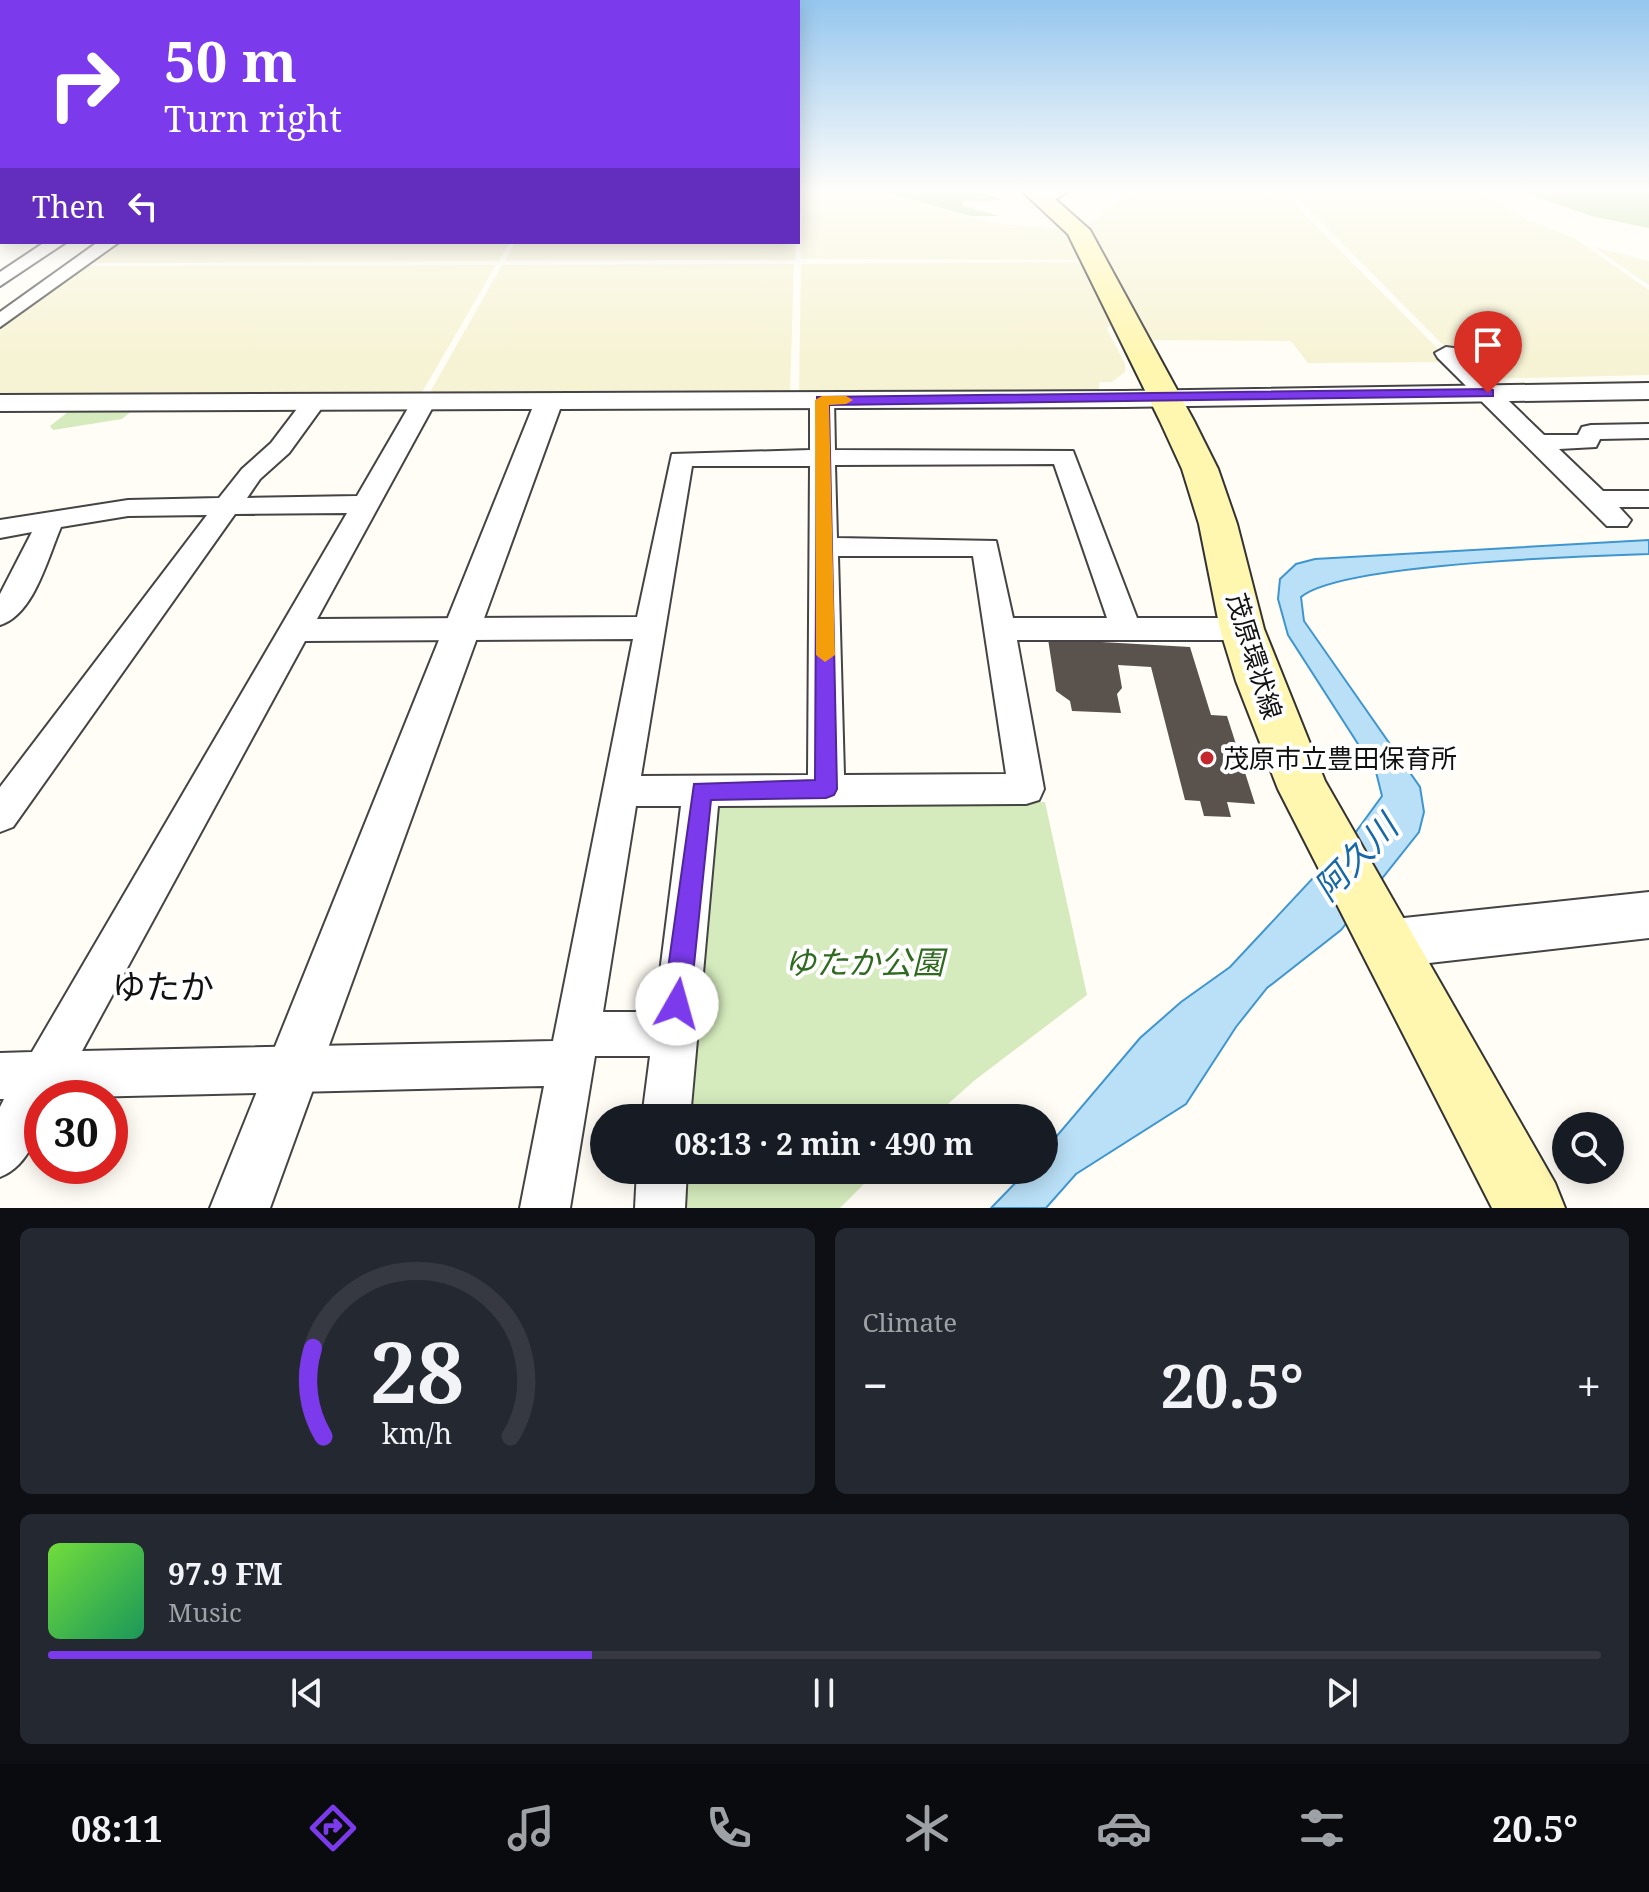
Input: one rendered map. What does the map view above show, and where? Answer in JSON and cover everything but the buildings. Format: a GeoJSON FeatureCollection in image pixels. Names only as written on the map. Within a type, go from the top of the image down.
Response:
{"type":"FeatureCollection","features":[{"type":"Feature","properties":{"kind":"main road","name":"茂原環状線"},"geometry":{"type":"LineString","coordinates":[[1088,247],[1129,322],[1210,497],[1242,629],[1264,694],[1303,789],[1530,1208]]}},
{"type":"Feature","properties":{"kind":"street"},"geometry":{"type":"LineString","coordinates":[[0,280],[48,247]]}},
{"type":"Feature","properties":{"kind":"street"},"geometry":{"type":"LineString","coordinates":[[0,321],[103,247]]}},
{"type":"Feature","properties":{"kind":"street"},"geometry":{"type":"LineString","coordinates":[[0,264],[22,264]]}},
{"type":"Feature","properties":{"kind":"street"},"geometry":{"type":"LineString","coordinates":[[1446,353],[1617,520]]}},
{"type":"Feature","properties":{"kind":"street"},"geometry":{"type":"LineString","coordinates":[[0,403],[1164,398],[1649,391]]}},
{"type":"Feature","properties":{"kind":"street"},"geometry":{"type":"LineString","coordinates":[[822,400],[826,789]]}},
{"type":"Feature","properties":{"kind":"street"},"geometry":{"type":"LineString","coordinates":[[0,816],[251,474],[280,448],[314,402]]}},
{"type":"Feature","properties":{"kind":"street"},"geometry":{"type":"LineString","coordinates":[[240,1208],[549,402]]}},
{"type":"Feature","properties":{"kind":"street"},"geometry":{"type":"LineString","coordinates":[[0,1153],[22,1076],[295,630],[423,403]]}},
{"type":"Feature","properties":{"kind":"street"},"geometry":{"type":"LineString","coordinates":[[1537,442],[1587,442],[1591,432],[1649,431]]}},
{"type":"Feature","properties":{"kind":"street"},"geometry":{"type":"LineString","coordinates":[[545,1208],[681,459],[1064,456],[1126,629]]}},
{"type":"Feature","properties":{"kind":"street"},"geometry":{"type":"LineString","coordinates":[[1595,499],[1649,499]]}},
{"type":"Feature","properties":{"kind":"street"},"geometry":{"type":"LineString","coordinates":[[0,529],[52,518],[128,508],[365,504]]}},
{"type":"Feature","properties":{"kind":"street"},"geometry":{"type":"LineString","coordinates":[[0,614],[19,591],[52,518]]}},
{"type":"Feature","properties":{"kind":"street"},"geometry":{"type":"LineString","coordinates":[[621,791],[1026,789],[1002,629],[986,547],[825,547]]}},
{"type":"Feature","properties":{"kind":"street"},"geometry":{"type":"LineString","coordinates":[[295,630],[649,628]]}},
{"type":"Feature","properties":{"kind":"street"},"geometry":{"type":"LineString","coordinates":[[1002,629],[1242,629]]}},
{"type":"Feature","properties":{"kind":"street"},"geometry":{"type":"LineString","coordinates":[[667,1104],[701,791]]}},
{"type":"Feature","properties":{"kind":"street"},"geometry":{"type":"LineString","coordinates":[[1385,944],[1649,915]]}},
{"type":"Feature","properties":{"kind":"street"},"geometry":{"type":"LineString","coordinates":[[22,1076],[294,1070],[572,1048],[673,1034]]}},
{"type":"Feature","properties":{"kind":"street"},"geometry":{"type":"LineString","coordinates":[[660,1208],[661,1184]]}},
{"type":"Feature","properties":{"kind":"shaded area"},"geometry":{"type":"Polygon","coordinates":[[[109,247],[507,247],[499,261],[87,263],[109,247]]]}},
{"type":"Feature","properties":{"kind":"shaded area"},"geometry":{"type":"Polygon","coordinates":[[[512,247],[796,247],[795,260],[505,261],[512,247]]]}},
{"type":"Feature","properties":{"kind":"shaded area"},"geometry":{"type":"Polygon","coordinates":[[[801,247],[1073,247],[1080,258],[1088,260],[801,259],[801,247]]]}},
{"type":"Feature","properties":{"kind":"shaded area"},"geometry":{"type":"Polygon","coordinates":[[[1098,247],[1337,247],[1451,362],[1308,363],[1291,341],[1148,340],[1120,282],[1098,247]]]}},
{"type":"Feature","properties":{"kind":"shaded area"},"geometry":{"type":"Polygon","coordinates":[[[1346,247],[1588,247],[1649,290],[1649,375],[1477,379],[1346,247]]]}},
{"type":"Feature","properties":{"kind":"shaded area"},"geometry":{"type":"Polygon","coordinates":[[[1595,247],[1649,261],[1649,285],[1595,247]]]}},
{"type":"Feature","properties":{"kind":"shaded area"},"geometry":{"type":"Polygon","coordinates":[[[1088,262],[1120,325],[1106,327],[1125,364],[1125,372],[1112,382],[1099,382],[1099,391],[799,392],[801,264],[1088,262]]]}},
{"type":"Feature","properties":{"kind":"shaded area"},"geometry":{"type":"Polygon","coordinates":[[[794,264],[790,392],[429,394],[502,265],[794,264]]]}},
{"type":"Feature","properties":{"kind":"shaded area"},"geometry":{"type":"Polygon","coordinates":[[[496,265],[421,394],[0,396],[0,327],[79,266],[496,265]]]}},
{"type":"Feature","properties":{"kind":"green space"},"geometry":{"type":"Polygon","coordinates":[[[72,409],[134,409],[122,419],[53,430],[50,426],[72,409]]]}},
{"type":"Feature","properties":{"kind":"green space","name":"ゆたか公園"},"geometry":{"type":"Polygon","coordinates":[[[1045,802],[1087,995],[948,1104],[682,1104],[710,805],[1045,802]]]}},
{"type":"Feature","properties":{"kind":"green space"},"geometry":{"type":"Polygon","coordinates":[[[675,1184],[864,1184],[840,1208],[674,1208],[675,1184]]]}},
{"type":"Feature","properties":{"kind":"water","name":"阿久川"},"geometry":{"type":"Polygon","coordinates":[[[1649,540],[1649,554],[1412,569],[1325,586],[1301,597],[1304,621],[1420,787],[1424,812],[1419,832],[1341,930],[1267,988],[1236,1027],[1186,1104],[1076,1174],[1046,1208],[991,1208],[1014,1184],[1058,1184],[1058,1135],[1140,1038],[1181,1002],[1230,967],[1355,833],[1382,796],[1376,772],[1288,635],[1278,599],[1280,579],[1296,564],[1315,559],[1649,540]]]}},
{"type":"Feature","properties":{"kind":"slow traffic"},"geometry":{"type":"LineString","coordinates":[[825,655],[822,400],[846,400]]}},
{"type":"Feature","properties":{"kind":"place","name":"茂原市立豊田保育所"},"geometry":{"type":"Point","coordinates":[1207,758]}},
{"type":"Feature","properties":{"kind":"district","name":"ゆたか"},"geometry":{"type":"Point","coordinates":[163,986]}},
{"type":"Feature","properties":{"kind":"route"},"geometry":{"type":"LineString","coordinates":[[677,1004],[701,791],[826,789],[822,400],[1488,393]]}}]}
